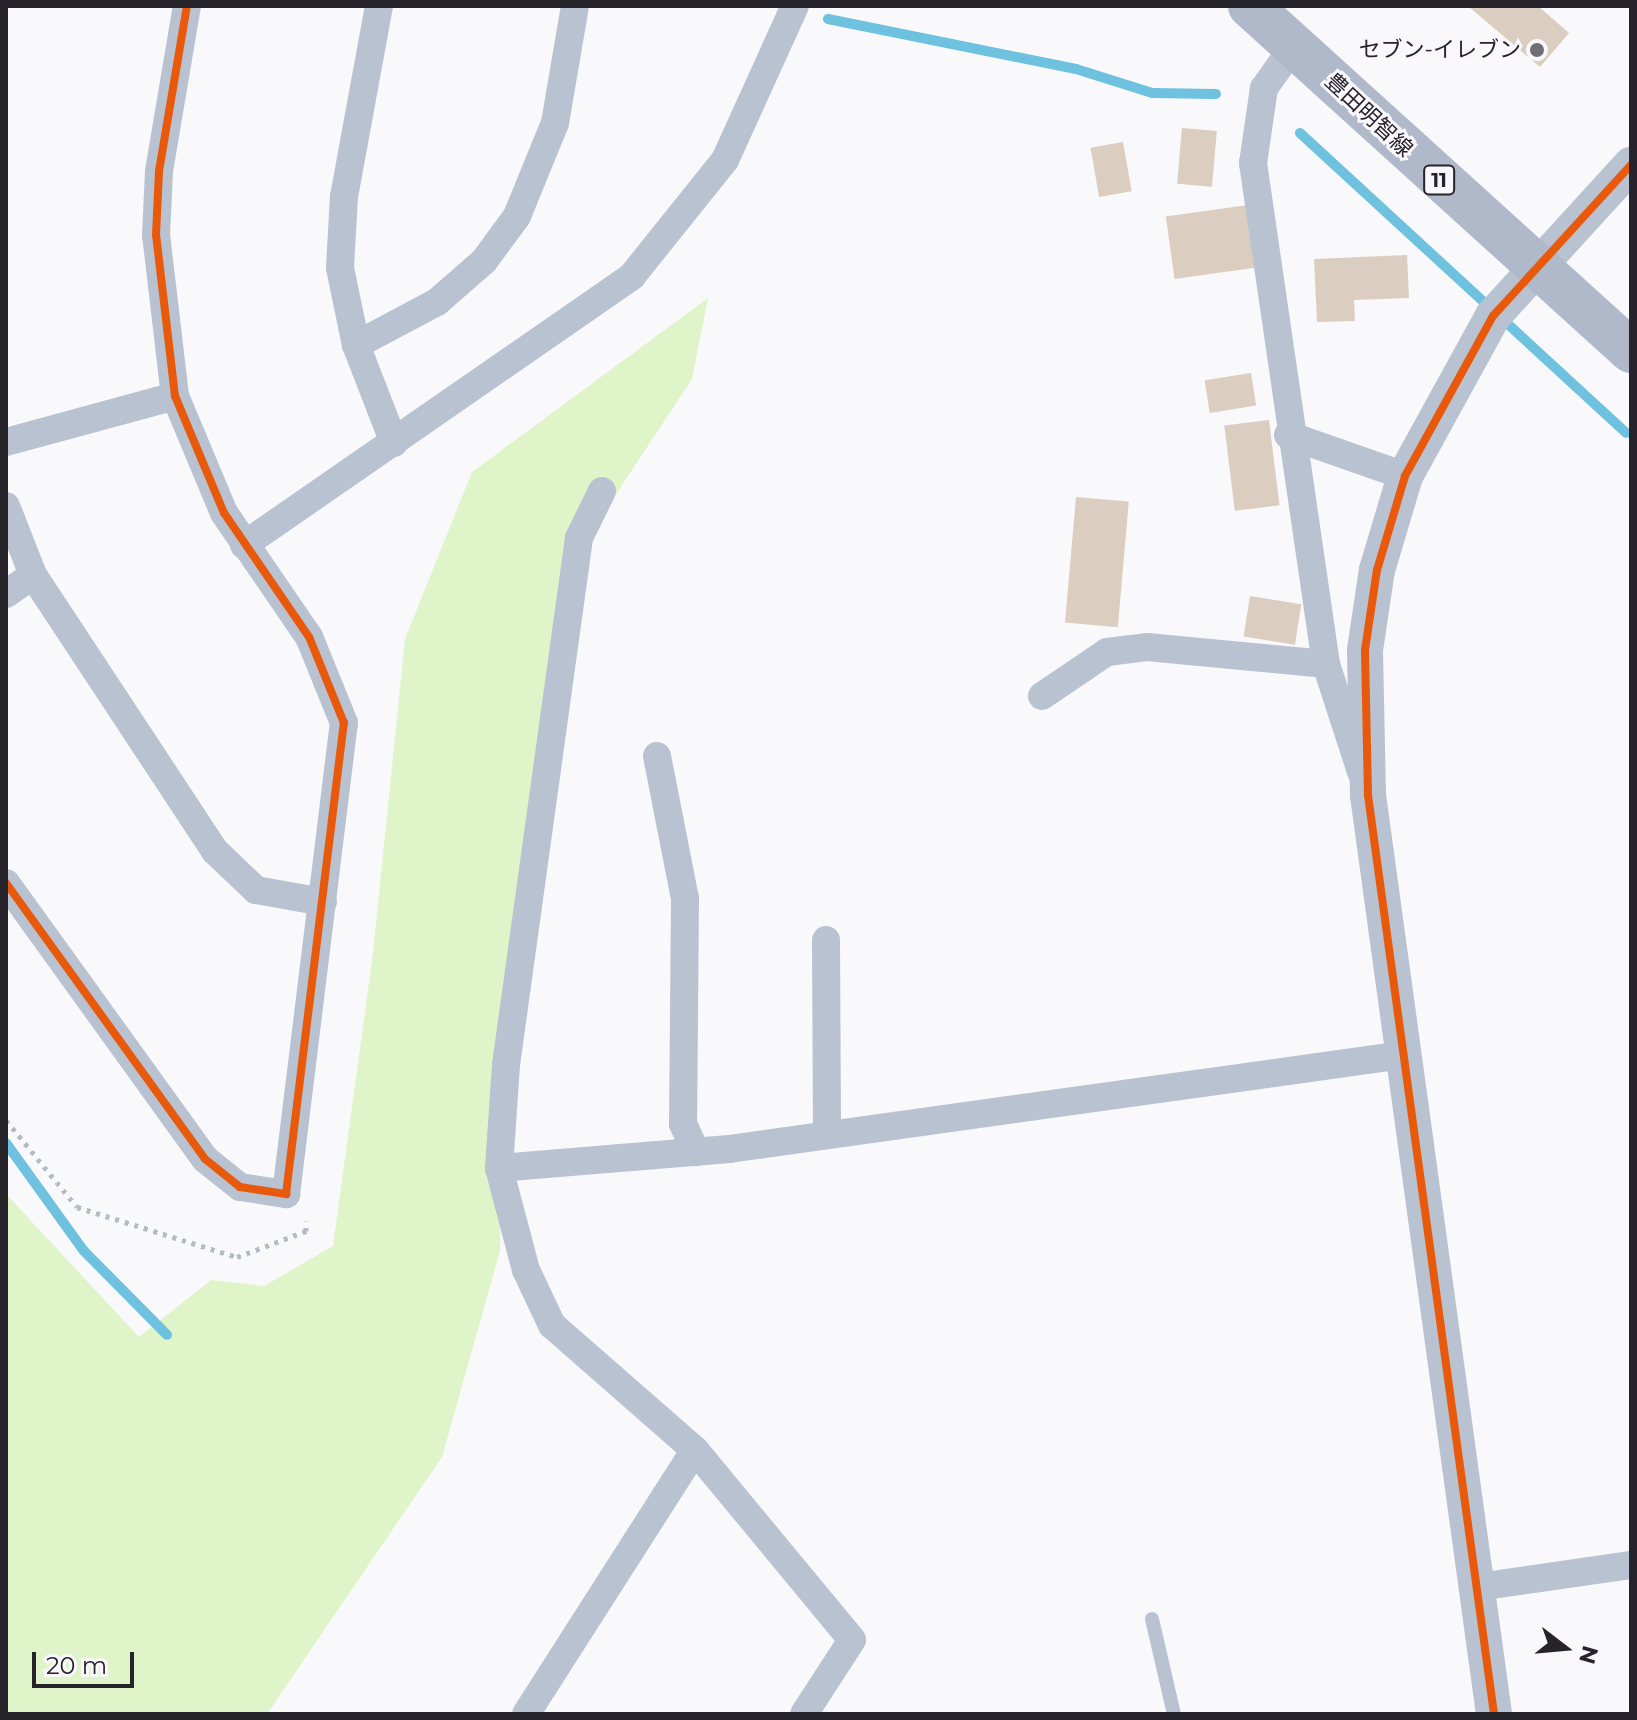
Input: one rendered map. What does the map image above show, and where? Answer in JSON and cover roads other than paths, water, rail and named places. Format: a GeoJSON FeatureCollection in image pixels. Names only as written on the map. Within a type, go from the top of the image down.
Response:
{"type":"FeatureCollection","features":[{"type":"Feature","properties":{"kind":"main road","name":"豊田明智線"},"geometry":{"type":"LineString","coordinates":[[1250,6],[1534,268],[1631,351]]}},
{"type":"Feature","properties":{"kind":"street"},"geometry":{"type":"LineString","coordinates":[[6,883],[205,1159],[240,1187],[286,1194],[343,752],[339,700],[309,637],[244,545],[201,465],[175,396],[156,235],[159,171],[187,6]]}},
{"type":"Feature","properties":{"kind":"street"},"geometry":{"type":"LineString","coordinates":[[379,6],[344,196],[340,268],[356,345],[394,443]]}},
{"type":"Feature","properties":{"kind":"street"},"geometry":{"type":"LineString","coordinates":[[356,345],[437,302],[484,261],[517,216],[555,123],[575,6]]}},
{"type":"Feature","properties":{"kind":"street"},"geometry":{"type":"LineString","coordinates":[[244,545],[632,276],[725,160],[795,6]]}},
{"type":"Feature","properties":{"kind":"street"},"geometry":{"type":"LineString","coordinates":[[1294,46],[1264,88],[1253,163],[1288,435],[1326,664],[1368,795]]}},
{"type":"Feature","properties":{"kind":"street"},"geometry":{"type":"LineString","coordinates":[[1494,1714],[1368,795],[1365,650],[1377,570],[1405,476],[1493,316],[1631,165]]}},
{"type":"Feature","properties":{"kind":"street"},"geometry":{"type":"LineString","coordinates":[[6,442],[175,396]]}},
{"type":"Feature","properties":{"kind":"street"},"geometry":{"type":"LineString","coordinates":[[1288,435],[1405,476]]}},
{"type":"Feature","properties":{"kind":"street"},"geometry":{"type":"LineString","coordinates":[[602,491],[579,538],[506,1065],[499,1168],[526,1270],[552,1325],[695,1450],[852,1640],[804,1714]]}},
{"type":"Feature","properties":{"kind":"street"},"geometry":{"type":"LineString","coordinates":[[6,506],[33,575],[215,851],[256,890],[323,902]]}},
{"type":"Feature","properties":{"kind":"street"},"geometry":{"type":"LineString","coordinates":[[6,594],[33,575]]}},
{"type":"Feature","properties":{"kind":"street"},"geometry":{"type":"LineString","coordinates":[[1042,696],[1107,652],[1147,647],[1326,664]]}},
{"type":"Feature","properties":{"kind":"street"},"geometry":{"type":"LineString","coordinates":[[657,756],[685,899],[683,1124],[696,1152]]}},
{"type":"Feature","properties":{"kind":"street"},"geometry":{"type":"LineString","coordinates":[[826,940],[827,1135]]}},
{"type":"Feature","properties":{"kind":"street"},"geometry":{"type":"LineString","coordinates":[[499,1168],[696,1152],[1403,1055]]}},
{"type":"Feature","properties":{"kind":"street"},"geometry":{"type":"LineString","coordinates":[[526,1714],[695,1450]]}},
{"type":"Feature","properties":{"kind":"street"},"geometry":{"type":"LineString","coordinates":[[1478,1587],[1631,1565]]}},
{"type":"Feature","properties":{"kind":"lane"},"geometry":{"type":"LineString","coordinates":[[1152,1619],[1174,1714]]}},
{"type":"Feature","properties":{"kind":"waterway"},"geometry":{"type":"LineString","coordinates":[[828,19],[1076,69],[1152,93],[1216,94]]}},
{"type":"Feature","properties":{"kind":"waterway"},"geometry":{"type":"LineString","coordinates":[[1300,133],[1626,433]]}},
{"type":"Feature","properties":{"kind":"waterway"},"geometry":{"type":"LineString","coordinates":[[6,1143],[84,1251],[167,1335]]}},
{"type":"Feature","properties":{"kind":"place","name":"セブン-イレブン"},"geometry":{"type":"Point","coordinates":[1537,50]}}]}
